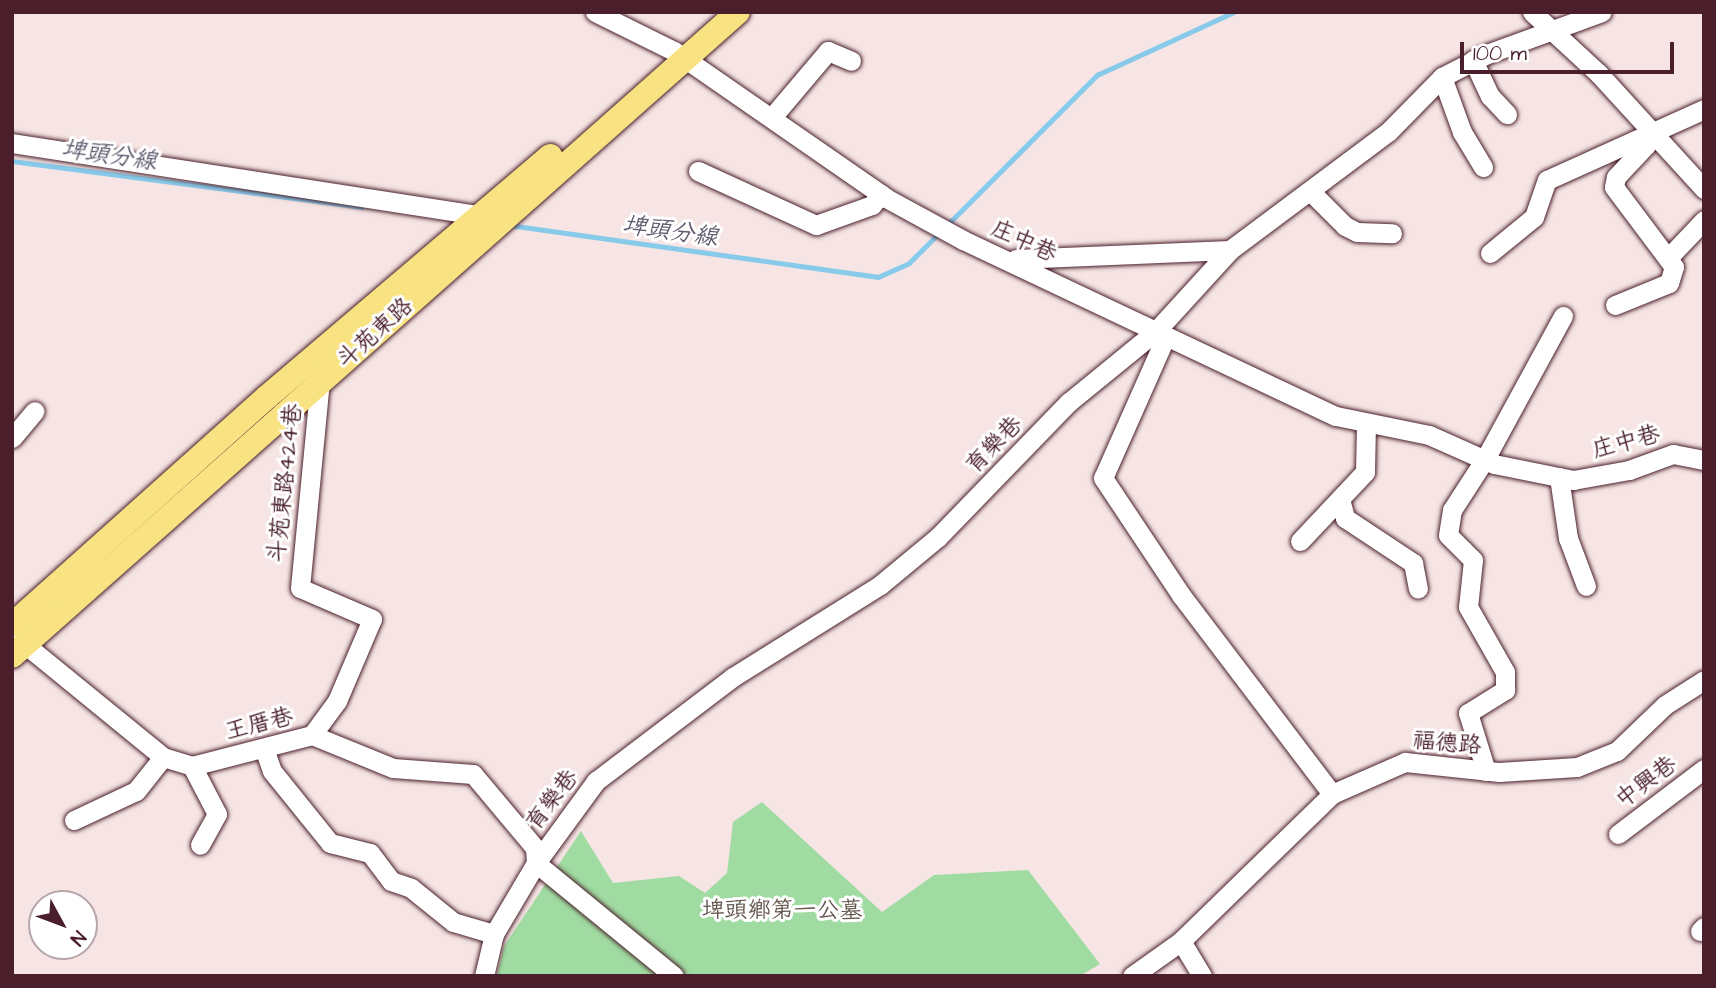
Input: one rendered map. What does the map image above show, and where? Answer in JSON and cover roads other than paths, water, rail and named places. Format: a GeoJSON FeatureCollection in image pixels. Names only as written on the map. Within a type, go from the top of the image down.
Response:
{"type":"FeatureCollection","features":[{"type":"Feature","properties":{"kind":"main road","name":"斗苑東路"},"geometry":{"type":"LineString","coordinates":[[16,640],[320,382],[504,218],[680,54],[717,12]]}},
{"type":"Feature","properties":{"kind":"main road","name":"斗苑東路"},"geometry":{"type":"LineString","coordinates":[[16,640],[479,217],[680,54],[738,12]]}},
{"type":"Feature","properties":{"kind":"street","name":"庄中巷"},"geometry":{"type":"LineString","coordinates":[[596,12],[680,54],[773,116],[881,194],[963,240],[1336,416],[1429,435],[1485,459],[1573,480],[1629,470],[1673,454],[1704,460]]}},
{"type":"Feature","properties":{"kind":"street"},"geometry":{"type":"LineString","coordinates":[[1532,12],[1650,130],[1704,189]]}},
{"type":"Feature","properties":{"kind":"street","name":"育樂巷"},"geometry":{"type":"LineString","coordinates":[[484,976],[494,934],[536,863],[596,782],[733,677],[880,585],[938,537],[1069,402],[1161,333],[1230,250],[1388,132],[1442,77],[1473,60],[1602,12]]}},
{"type":"Feature","properties":{"kind":"street"},"geometry":{"type":"LineString","coordinates":[[773,116],[828,51],[851,61]]}},
{"type":"Feature","properties":{"kind":"street"},"geometry":{"type":"LineString","coordinates":[[1473,60],[1490,96],[1507,114]]}},
{"type":"Feature","properties":{"kind":"street"},"geometry":{"type":"LineString","coordinates":[[1442,77],[1462,132],[1483,167]]}},
{"type":"Feature","properties":{"kind":"street"},"geometry":{"type":"LineString","coordinates":[[1490,253],[1534,217],[1547,180],[1650,130],[1704,109]]}},
{"type":"Feature","properties":{"kind":"street"},"geometry":{"type":"LineString","coordinates":[[1615,305],[1669,283],[1674,267],[1614,187],[1616,177],[1646,145],[1650,130]]}},
{"type":"Feature","properties":{"kind":"street"},"geometry":{"type":"LineString","coordinates":[[12,143],[479,217],[504,218]]}},
{"type":"Feature","properties":{"kind":"street"},"geometry":{"type":"LineString","coordinates":[[698,171],[816,225],[872,205],[881,194]]}},
{"type":"Feature","properties":{"kind":"street"},"geometry":{"type":"LineString","coordinates":[[1310,191],[1345,226],[1356,232],[1392,233]]}},
{"type":"Feature","properties":{"kind":"street"},"geometry":{"type":"LineString","coordinates":[[1668,258],[1704,220]]}},
{"type":"Feature","properties":{"kind":"street"},"geometry":{"type":"LineString","coordinates":[[1008,259],[1230,250]]}},
{"type":"Feature","properties":{"kind":"street"},"geometry":{"type":"LineString","coordinates":[[1486,771],[1468,713],[1505,690],[1505,672],[1468,607],[1474,560],[1448,535],[1452,510],[1485,459],[1563,316]]}},
{"type":"Feature","properties":{"kind":"street"},"geometry":{"type":"LineString","coordinates":[[1161,333],[1103,478],[1181,595],[1332,794]]}},
{"type":"Feature","properties":{"kind":"street","name":"斗苑東路424巷"},"geometry":{"type":"LineString","coordinates":[[312,736],[337,701],[372,619],[300,588],[320,382]]}},
{"type":"Feature","properties":{"kind":"street"},"geometry":{"type":"LineString","coordinates":[[12,438],[35,411]]}},
{"type":"Feature","properties":{"kind":"street"},"geometry":{"type":"LineString","coordinates":[[1300,541],[1365,472],[1366,424]]}},
{"type":"Feature","properties":{"kind":"street"},"geometry":{"type":"LineString","coordinates":[[1559,477],[1568,538],[1586,586]]}},
{"type":"Feature","properties":{"kind":"street"},"geometry":{"type":"LineString","coordinates":[[1340,499],[1345,518],[1413,563],[1418,589]]}},
{"type":"Feature","properties":{"kind":"street"},"geometry":{"type":"LineString","coordinates":[[16,640],[163,757],[192,766],[217,814],[200,845]]}},
{"type":"Feature","properties":{"kind":"street","name":"福德路"},"geometry":{"type":"LineString","coordinates":[[1132,976],[1181,941],[1332,794],[1405,762],[1486,771],[1577,767],[1617,751],[1665,705],[1704,680]]}},
{"type":"Feature","properties":{"kind":"street","name":"王厝巷"},"geometry":{"type":"LineString","coordinates":[[192,766],[312,736],[393,768],[473,774],[535,848],[536,863]]}},
{"type":"Feature","properties":{"kind":"street"},"geometry":{"type":"LineString","coordinates":[[264,748],[272,771],[330,843],[370,853],[391,881],[411,888],[453,922],[494,934]]}},
{"type":"Feature","properties":{"kind":"street"},"geometry":{"type":"LineString","coordinates":[[75,820],[136,791],[163,757]]}},
{"type":"Feature","properties":{"kind":"street","name":"中興巷"},"geometry":{"type":"LineString","coordinates":[[1618,834],[1704,769]]}},
{"type":"Feature","properties":{"kind":"street"},"geometry":{"type":"LineString","coordinates":[[536,863],[674,976]]}},
{"type":"Feature","properties":{"kind":"street"},"geometry":{"type":"LineString","coordinates":[[1181,941],[1202,976]]}},
{"type":"Feature","properties":{"kind":"waterway","name":"埤頭分線"},"geometry":{"type":"LineString","coordinates":[[946,226],[1097,75],[1234,12]]}},
{"type":"Feature","properties":{"kind":"waterway","name":"埤頭分線"},"geometry":{"type":"LineString","coordinates":[[12,161],[362,207]]}},
{"type":"Feature","properties":{"kind":"waterway","name":"埤頭分線"},"geometry":{"type":"LineString","coordinates":[[509,225],[878,277],[909,263],[940,232]]}},
{"type":"Feature","properties":{"kind":"park label","name":"埤頭鄉第一公墓"},"geometry":{"type":"Point","coordinates":[782,910]}}]}
